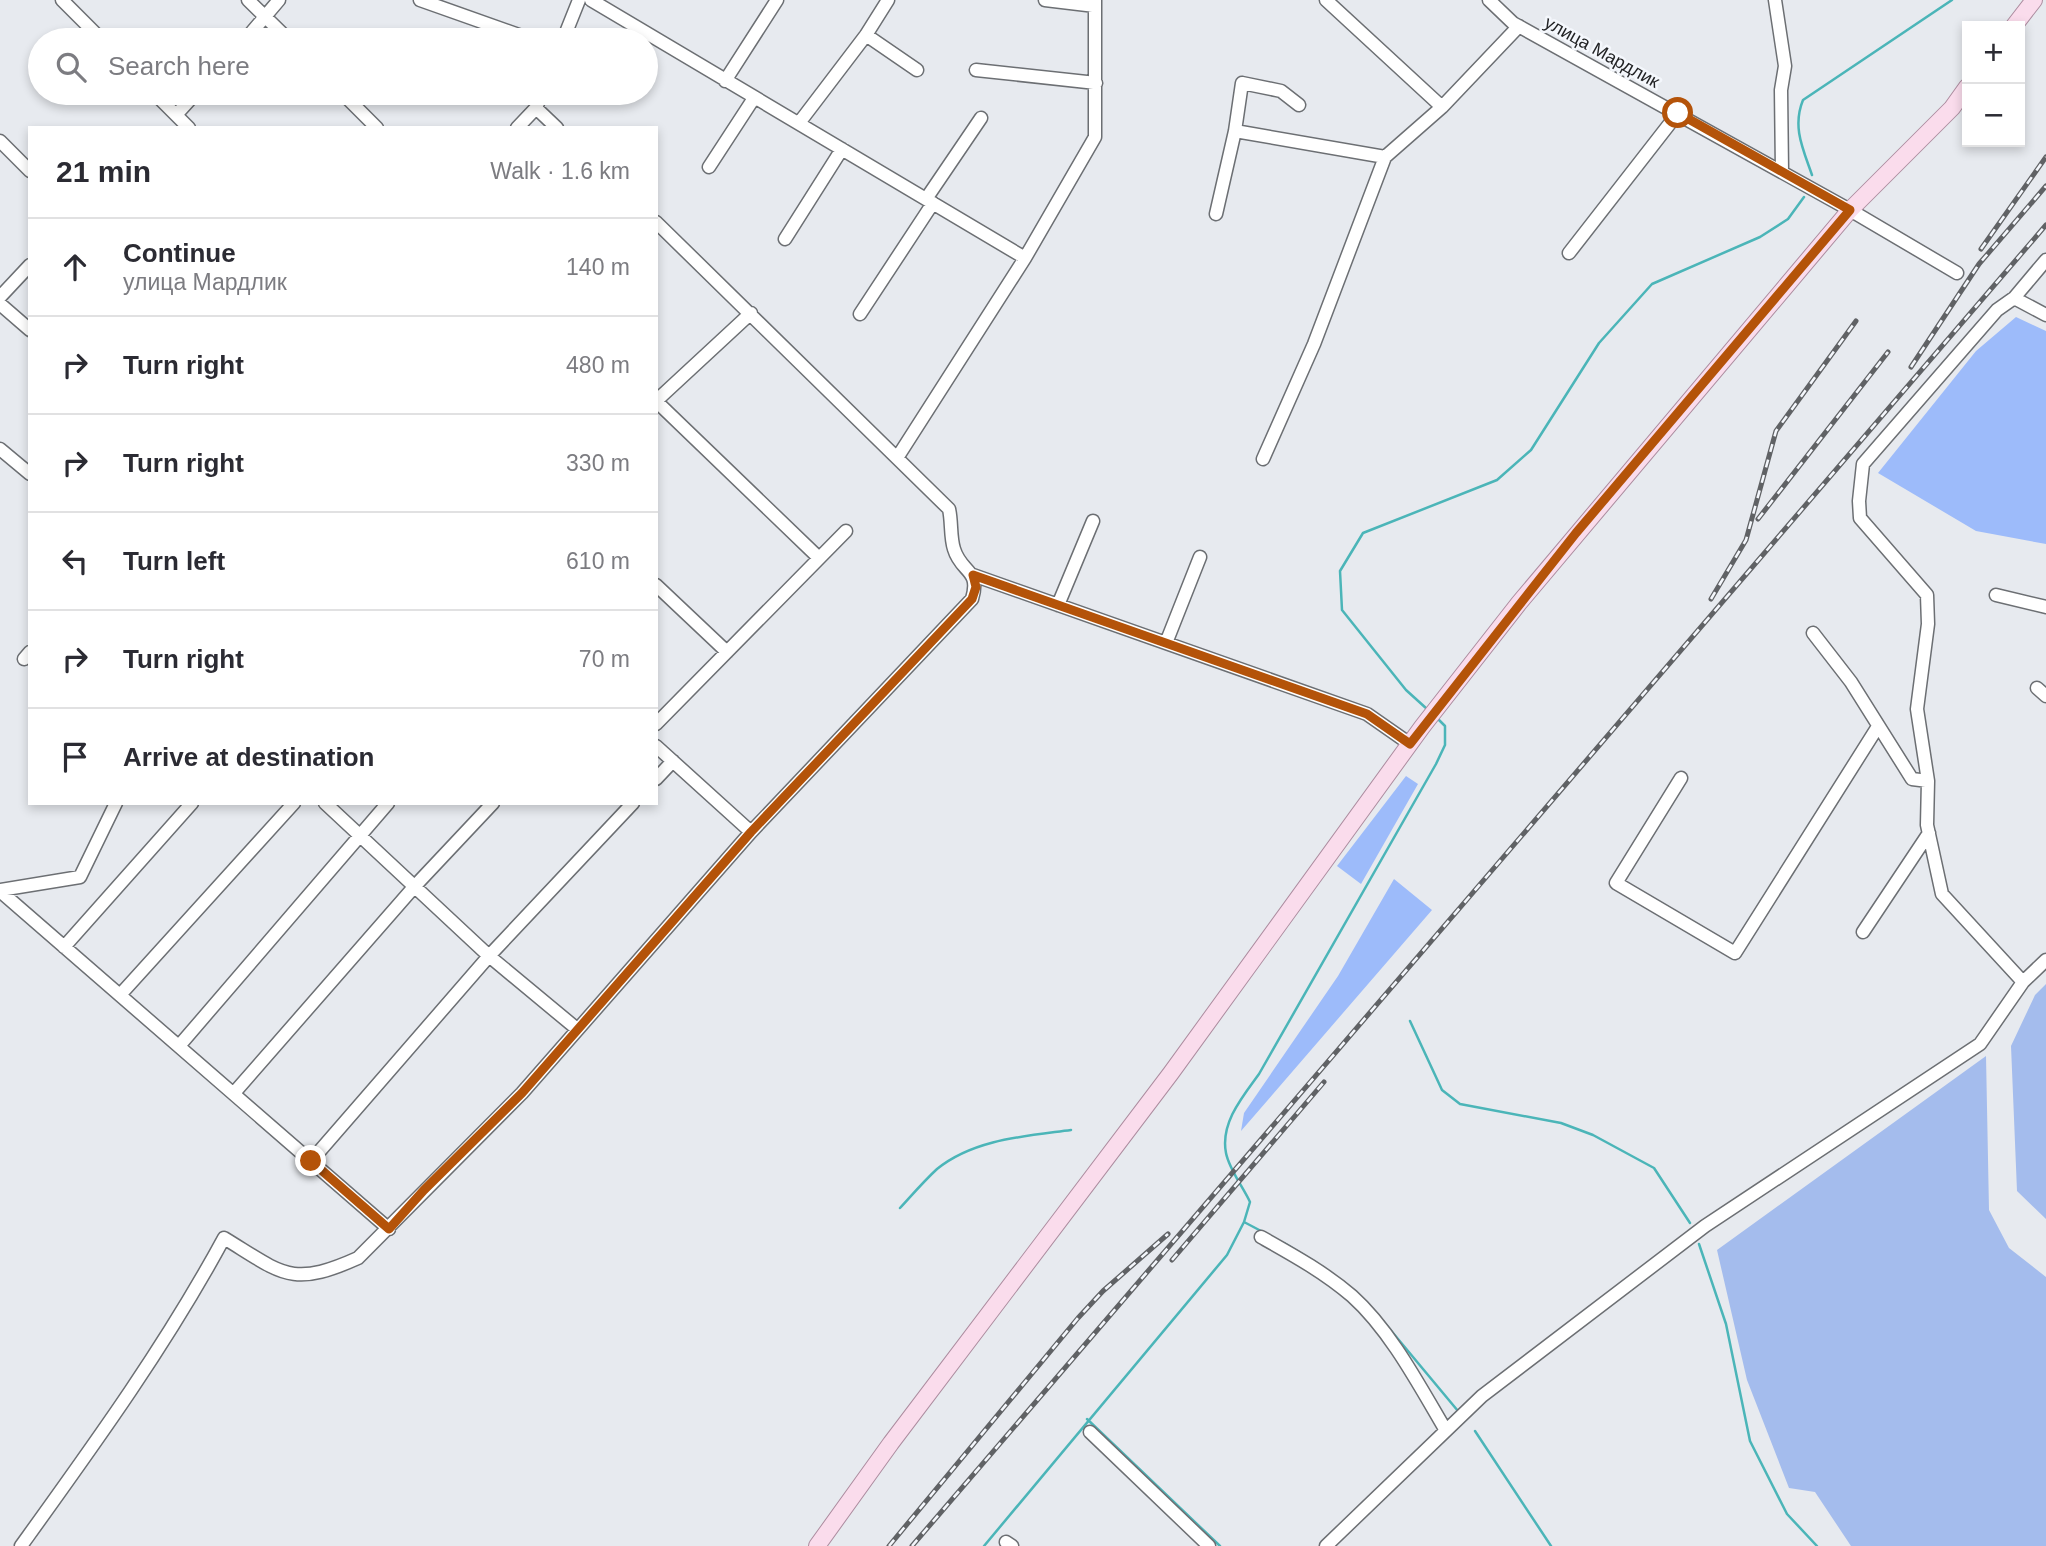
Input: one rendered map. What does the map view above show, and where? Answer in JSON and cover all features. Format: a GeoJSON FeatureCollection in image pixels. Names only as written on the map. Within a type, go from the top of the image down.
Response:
{"type":"FeatureCollection","features":[{"type":"Feature","properties":{"kind":"main road"},"geometry":{"type":"LineString","coordinates":[[2018,21],[2034,0]]}},
{"type":"Feature","properties":{"kind":"main road"},"geometry":{"type":"LineString","coordinates":[[817,1546],[891,1443],[1171,1073],[1442,702],[1576,533],[1850,210],[1952,108],[1962,95]]}},
{"type":"Feature","properties":{"kind":"street"},"geometry":{"type":"LineString","coordinates":[[62,0],[90,28]]}},
{"type":"Feature","properties":{"kind":"street"},"geometry":{"type":"LineString","coordinates":[[248,0],[277,28]]}},
{"type":"Feature","properties":{"kind":"street"},"geometry":{"type":"LineString","coordinates":[[256,28],[279,0]]}},
{"type":"Feature","properties":{"kind":"street"},"geometry":{"type":"LineString","coordinates":[[419,0],[499,28]]}},
{"type":"Feature","properties":{"kind":"street"},"geometry":{"type":"LineString","coordinates":[[568,28],[579,0]]}},
{"type":"Feature","properties":{"kind":"street"},"geometry":{"type":"LineString","coordinates":[[590,0],[636,28]]}},
{"type":"Feature","properties":{"kind":"street"},"geometry":{"type":"LineString","coordinates":[[724,81],[777,0]]}},
{"type":"Feature","properties":{"kind":"street"},"geometry":{"type":"LineString","coordinates":[[799,123],[866,35],[888,0]]}},
{"type":"Feature","properties":{"kind":"street"},"geometry":{"type":"LineString","coordinates":[[897,458],[1025,258],[1094,138],[1096,3],[1045,0]]}},
{"type":"Feature","properties":{"kind":"street"},"geometry":{"type":"LineString","coordinates":[[1326,0],[1442,107]]}},
{"type":"Feature","properties":{"kind":"street","name":"улица Мардлик"},"geometry":{"type":"LineString","coordinates":[[1489,0],[1519,26],[1678,113],[1957,273]]}},
{"type":"Feature","properties":{"kind":"street"},"geometry":{"type":"LineString","coordinates":[[1775,0],[1785,66],[1781,90],[1782,172]]}},
{"type":"Feature","properties":{"kind":"street"},"geometry":{"type":"LineString","coordinates":[[1263,459],[1314,344],[1385,157],[1442,107],[1519,26]]}},
{"type":"Feature","properties":{"kind":"street"},"geometry":{"type":"LineString","coordinates":[[866,35],[917,70]]}},
{"type":"Feature","properties":{"kind":"street"},"geometry":{"type":"LineString","coordinates":[[658,41],[1025,258]]}},
{"type":"Feature","properties":{"kind":"street"},"geometry":{"type":"LineString","coordinates":[[976,70],[1096,83]]}},
{"type":"Feature","properties":{"kind":"street"},"geometry":{"type":"LineString","coordinates":[[1216,215],[1235,131],[1242,83],[1281,91],[1298,105]]}},
{"type":"Feature","properties":{"kind":"street"},"geometry":{"type":"LineString","coordinates":[[709,167],[754,98]]}},
{"type":"Feature","properties":{"kind":"street"},"geometry":{"type":"LineString","coordinates":[[166,105],[187,126]]}},
{"type":"Feature","properties":{"kind":"street"},"geometry":{"type":"LineString","coordinates":[[176,115],[185,105]]}},
{"type":"Feature","properties":{"kind":"street"},"geometry":{"type":"LineString","coordinates":[[354,105],[375,126]]}},
{"type":"Feature","properties":{"kind":"street"},"geometry":{"type":"LineString","coordinates":[[519,126],[537,105]]}},
{"type":"Feature","properties":{"kind":"street"},"geometry":{"type":"LineString","coordinates":[[536,108],[555,126]]}},
{"type":"Feature","properties":{"kind":"street"},"geometry":{"type":"LineString","coordinates":[[1569,253],[1678,113]]}},
{"type":"Feature","properties":{"kind":"street"},"geometry":{"type":"LineString","coordinates":[[860,314],[982,118]]}},
{"type":"Feature","properties":{"kind":"street"},"geometry":{"type":"LineString","coordinates":[[1235,131],[1385,157]]}},
{"type":"Feature","properties":{"kind":"street"},"geometry":{"type":"LineString","coordinates":[[0,141],[28,169]]}},
{"type":"Feature","properties":{"kind":"street"},"geometry":{"type":"LineString","coordinates":[[785,239],[842,149]]}},
{"type":"Feature","properties":{"kind":"street"},"geometry":{"type":"LineString","coordinates":[[658,224],[949,509],[953,547],[959,560],[973,575],[1367,714],[1410,744]]}},
{"type":"Feature","properties":{"kind":"street"},"geometry":{"type":"LineString","coordinates":[[2023,982],[1942,894],[1929,833],[1928,781],[1917,709],[1928,624],[1927,595],[1860,518],[1863,464],[1997,310],[2014,298],[2046,260]]}},
{"type":"Feature","properties":{"kind":"street"},"geometry":{"type":"LineString","coordinates":[[0,297],[28,267]]}},
{"type":"Feature","properties":{"kind":"street"},"geometry":{"type":"LineString","coordinates":[[2014,298],[2046,315]]}},
{"type":"Feature","properties":{"kind":"street"},"geometry":{"type":"LineString","coordinates":[[0,304],[28,328]]}},
{"type":"Feature","properties":{"kind":"street"},"geometry":{"type":"LineString","coordinates":[[658,399],[751,313]]}},
{"type":"Feature","properties":{"kind":"street"},"geometry":{"type":"LineString","coordinates":[[658,403],[819,558]]}},
{"type":"Feature","properties":{"kind":"street"},"geometry":{"type":"LineString","coordinates":[[0,449],[28,472]]}},
{"type":"Feature","properties":{"kind":"street"},"geometry":{"type":"LineString","coordinates":[[1058,605],[1093,521]]}},
{"type":"Feature","properties":{"kind":"street"},"geometry":{"type":"LineString","coordinates":[[658,721],[846,531]]}},
{"type":"Feature","properties":{"kind":"street"},"geometry":{"type":"LineString","coordinates":[[1166,643],[1200,557]]}},
{"type":"Feature","properties":{"kind":"street"},"geometry":{"type":"LineString","coordinates":[[21,1546],[126,1401],[190,1302],[224,1238],[274,1269],[296,1276],[324,1273],[358,1258],[522,1093],[751,832],[972,599],[976,587],[973,575]]}},
{"type":"Feature","properties":{"kind":"street"},"geometry":{"type":"LineString","coordinates":[[658,587],[727,652]]}},
{"type":"Feature","properties":{"kind":"street"},"geometry":{"type":"LineString","coordinates":[[1996,595],[2046,607]]}},
{"type":"Feature","properties":{"kind":"street"},"geometry":{"type":"LineString","coordinates":[[1813,633],[1851,682],[1877,728],[1912,779],[1928,781]]}},
{"type":"Feature","properties":{"kind":"street"},"geometry":{"type":"LineString","coordinates":[[1681,778],[1616,883],[1735,953],[1877,728]]}},
{"type":"Feature","properties":{"kind":"street"},"geometry":{"type":"LineString","coordinates":[[658,748],[751,832]]}},
{"type":"Feature","properties":{"kind":"street"},"geometry":{"type":"LineString","coordinates":[[658,777],[673,761]]}},
{"type":"Feature","properties":{"kind":"street"},"geometry":{"type":"LineString","coordinates":[[0,890],[80,877],[115,805]]}},
{"type":"Feature","properties":{"kind":"street"},"geometry":{"type":"LineString","coordinates":[[64,947],[190,805]]}},
{"type":"Feature","properties":{"kind":"street"},"geometry":{"type":"LineString","coordinates":[[120,995],[292,805]]}},
{"type":"Feature","properties":{"kind":"street"},"geometry":{"type":"LineString","coordinates":[[327,805],[489,956],[577,1029]]}},
{"type":"Feature","properties":{"kind":"street"},"geometry":{"type":"LineString","coordinates":[[179,1046],[386,805]]}},
{"type":"Feature","properties":{"kind":"street"},"geometry":{"type":"LineString","coordinates":[[233,1093],[414,887],[491,805]]}},
{"type":"Feature","properties":{"kind":"street"},"geometry":{"type":"LineString","coordinates":[[311,1161],[489,956],[631,805]]}},
{"type":"Feature","properties":{"kind":"street"},"geometry":{"type":"LineString","coordinates":[[1863,932],[1929,833]]}},
{"type":"Feature","properties":{"kind":"street"},"geometry":{"type":"LineString","coordinates":[[0,890],[389,1229]]}},
{"type":"Feature","properties":{"kind":"street"},"geometry":{"type":"LineString","coordinates":[[1326,1546],[1482,1396],[1705,1226],[1980,1044],[2023,982],[2046,960]]}},
{"type":"Feature","properties":{"kind":"street"},"geometry":{"type":"LineString","coordinates":[[1261,1237],[1312,1265],[1354,1298],[1402,1357],[1445,1429]]}},
{"type":"Feature","properties":{"kind":"street"},"geometry":{"type":"LineString","coordinates":[[1090,1432],[1209,1546]]}},
{"type":"Feature","properties":{"kind":"shaded area"},"geometry":{"type":"Polygon","coordinates":[[[2016,317],[2046,331],[2046,544],[1976,531],[1878,473],[1976,351],[2016,317]]]}},
{"type":"Feature","properties":{"kind":"shaded area"},"geometry":{"type":"Polygon","coordinates":[[[1406,776],[1418,784],[1361,884],[1337,866],[1406,776]]]}},
{"type":"Feature","properties":{"kind":"shaded area"},"geometry":{"type":"Polygon","coordinates":[[[1394,879],[1432,910],[1241,1131],[1244,1113],[1338,976],[1394,879]]]}},
{"type":"Feature","properties":{"kind":"shaded area"},"geometry":{"type":"Polygon","coordinates":[[[2046,984],[2046,1219],[2017,1191],[2011,1046],[2035,995],[2046,984]]]}},
{"type":"Feature","properties":{"kind":"shaded area"},"geometry":{"type":"Polygon","coordinates":[[[1986,1056],[1989,1210],[2009,1248],[2046,1277],[2046,1546],[1851,1546],[1815,1492],[1789,1488],[1747,1380],[1717,1250],[1986,1056]]]}},
{"type":"Feature","properties":{"kind":"waterway"},"geometry":{"type":"LineString","coordinates":[[1812,175],[1799,129],[1798,119],[1803,100],[1952,0]]}},
{"type":"Feature","properties":{"kind":"waterway"},"geometry":{"type":"LineString","coordinates":[[1427,709],[1406,690],[1342,610],[1340,571],[1363,533],[1497,480],[1531,450],[1599,343],[1652,284],[1760,237],[1788,219],[1804,197]]}},
{"type":"Feature","properties":{"kind":"waterway"},"geometry":{"type":"LineString","coordinates":[[984,1546],[1227,1255],[1244,1222],[1250,1202],[1226,1153],[1226,1131],[1234,1110],[1259,1074],[1436,764],[1445,745],[1445,726],[1437,718]]}},
{"type":"Feature","properties":{"kind":"waterway"},"geometry":{"type":"LineString","coordinates":[[1410,1021],[1442,1090],[1460,1104],[1561,1123],[1593,1135],[1654,1168],[1690,1223]]}},
{"type":"Feature","properties":{"kind":"waterway"},"geometry":{"type":"LineString","coordinates":[[900,1208],[937,1169],[967,1151],[1001,1140],[1071,1130]]}},
{"type":"Feature","properties":{"kind":"waterway"},"geometry":{"type":"LineString","coordinates":[[1244,1222],[1263,1232]]}},
{"type":"Feature","properties":{"kind":"waterway"},"geometry":{"type":"LineString","coordinates":[[1284,1243],[1317,1263]]}},
{"type":"Feature","properties":{"kind":"waterway"},"geometry":{"type":"LineString","coordinates":[[1699,1244],[1726,1324],[1750,1441],[1787,1514],[1817,1546]]}},
{"type":"Feature","properties":{"kind":"waterway"},"geometry":{"type":"LineString","coordinates":[[1383,1321],[1458,1411]]}},
{"type":"Feature","properties":{"kind":"waterway"},"geometry":{"type":"LineString","coordinates":[[1087,1419],[1220,1546]]}},
{"type":"Feature","properties":{"kind":"waterway"},"geometry":{"type":"LineString","coordinates":[[1475,1431],[1551,1546]]}},
{"type":"Feature","properties":{"kind":"railway"},"geometry":{"type":"LineString","coordinates":[[1981,249],[2046,157]]}},
{"type":"Feature","properties":{"kind":"railway"},"geometry":{"type":"LineString","coordinates":[[1911,367],[1979,264],[2046,186]]}},
{"type":"Feature","properties":{"kind":"railway"},"geometry":{"type":"LineString","coordinates":[[912,1546],[2046,225]]}},
{"type":"Feature","properties":{"kind":"railway"},"geometry":{"type":"LineString","coordinates":[[1711,599],[1746,540],[1776,431],[1856,321]]}},
{"type":"Feature","properties":{"kind":"railway"},"geometry":{"type":"LineString","coordinates":[[1758,519],[1888,352]]}},
{"type":"Feature","properties":{"kind":"railway"},"geometry":{"type":"LineString","coordinates":[[1172,1260],[1324,1082]]}},
{"type":"Feature","properties":{"kind":"railway"},"geometry":{"type":"LineString","coordinates":[[889,1546],[1078,1318],[1103,1291],[1168,1234]]}},
{"type":"Feature","properties":{"kind":"route"},"geometry":{"type":"LineString","coordinates":[[311,1161],[389,1229],[424,1190],[522,1093],[751,832],[972,599],[976,587],[973,575],[1367,714],[1410,744],[1576,533],[1850,210],[1678,113]]}}]}
